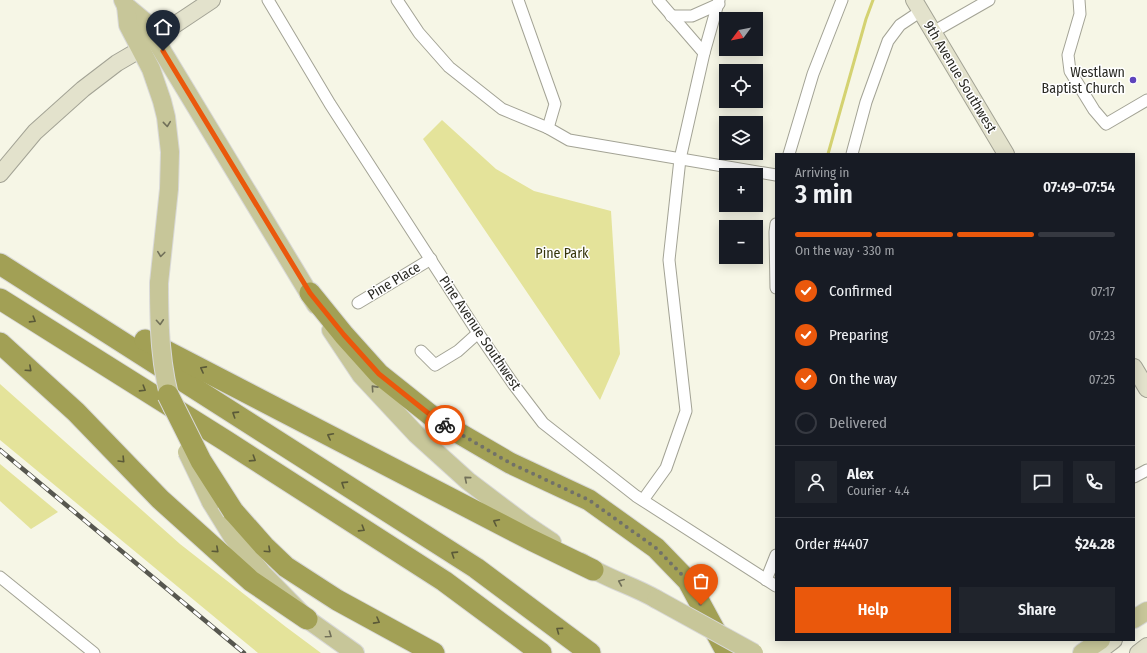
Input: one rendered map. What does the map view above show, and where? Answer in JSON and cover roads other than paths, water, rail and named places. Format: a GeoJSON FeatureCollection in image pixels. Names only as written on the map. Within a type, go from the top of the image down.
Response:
{"type":"FeatureCollection","features":[{"type":"Feature","properties":{"kind":"highway"},"geometry":{"type":"LineString","coordinates":[[0,264],[476,568],[590,653]]}},
{"type":"Feature","properties":{"kind":"highway"},"geometry":{"type":"LineString","coordinates":[[310,293],[344,335],[379,374],[438,421],[510,463],[589,500],[656,548],[688,581],[727,653]]}},
{"type":"Feature","properties":{"kind":"highway"},"geometry":{"type":"LineString","coordinates":[[0,299],[220,437],[444,581],[541,653]]}},
{"type":"Feature","properties":{"kind":"highway"},"geometry":{"type":"LineString","coordinates":[[120,340],[141,338],[156,345],[532,540],[593,570]]}},
{"type":"Feature","properties":{"kind":"highway"},"geometry":{"type":"LineString","coordinates":[[0,343],[76,412],[160,499],[251,581],[307,619]]}},
{"type":"Feature","properties":{"kind":"highway"},"geometry":{"type":"LineString","coordinates":[[168,396],[201,461],[233,511],[264,546],[286,567],[337,600],[434,653]]}},
{"type":"Feature","properties":{"kind":"main road"},"geometry":{"type":"LineString","coordinates":[[125,3],[144,21],[155,38],[310,293],[337,341],[362,375],[416,434],[468,481],[525,524],[593,570],[656,599],[754,653]]}},
{"type":"Feature","properties":{"kind":"main road"},"geometry":{"type":"LineString","coordinates":[[125,3],[128,25],[151,69],[166,117],[170,152],[169,189],[159,283],[162,358],[168,396],[180,434],[193,466],[211,502],[232,536],[262,573],[307,619],[355,653]]}},
{"type":"Feature","properties":{"kind":"main road"},"geometry":{"type":"LineString","coordinates":[[1135,618],[1147,611]]}},
{"type":"Feature","properties":{"kind":"main road"},"geometry":{"type":"LineString","coordinates":[[1082,653],[1100,641]]}},
{"type":"Feature","properties":{"kind":"street"},"geometry":{"type":"LineString","coordinates":[[0,174],[35,132],[67,102],[112,66],[141,49],[212,0]]}},
{"type":"Feature","properties":{"kind":"street","name":"Pine Avenue Southwest"},"geometry":{"type":"LineString","coordinates":[[268,0],[330,104],[478,333],[514,385],[543,423],[643,500],[775,585]]}},
{"type":"Feature","properties":{"kind":"street"},"geometry":{"type":"LineString","coordinates":[[398,0],[419,33],[448,67],[502,109],[548,128],[569,140],[775,175]]}},
{"type":"Feature","properties":{"kind":"street"},"geometry":{"type":"LineString","coordinates":[[518,0],[555,104],[548,128]]}},
{"type":"Feature","properties":{"kind":"street"},"geometry":{"type":"LineString","coordinates":[[658,0],[704,53]]}},
{"type":"Feature","properties":{"kind":"street"},"geometry":{"type":"LineString","coordinates":[[789,153],[813,74],[842,0]]}},
{"type":"Feature","properties":{"kind":"street"},"geometry":{"type":"LineString","coordinates":[[933,32],[989,0]]}},
{"type":"Feature","properties":{"kind":"street"},"geometry":{"type":"LineString","coordinates":[[1079,0],[1080,14],[1068,55],[1070,71],[1094,110],[1106,124],[1147,100]]}},
{"type":"Feature","properties":{"kind":"street"},"geometry":{"type":"LineString","coordinates":[[672,16],[692,16],[719,2]]}},
{"type":"Feature","properties":{"kind":"street"},"geometry":{"type":"LineString","coordinates":[[643,500],[666,468],[686,411],[669,260],[680,159],[704,53],[719,2]]}},
{"type":"Feature","properties":{"kind":"street"},"geometry":{"type":"LineString","coordinates":[[852,153],[866,102],[888,41],[918,5]]}},
{"type":"Feature","properties":{"kind":"street","name":"9th Avenue Southwest"},"geometry":{"type":"LineString","coordinates":[[918,5],[1005,153]]}},
{"type":"Feature","properties":{"kind":"street","name":"Pine Place"},"geometry":{"type":"LineString","coordinates":[[358,303],[431,259]]}},
{"type":"Feature","properties":{"kind":"street"},"geometry":{"type":"LineString","coordinates":[[421,351],[434,365],[458,351],[478,333]]}},
{"type":"Feature","properties":{"kind":"street"},"geometry":{"type":"LineString","coordinates":[[1135,368],[1147,389]]}},
{"type":"Feature","properties":{"kind":"street"},"geometry":{"type":"LineString","coordinates":[[1135,476],[1147,470]]}},
{"type":"Feature","properties":{"kind":"street"},"geometry":{"type":"LineString","coordinates":[[766,580],[775,558]]}},
{"type":"Feature","properties":{"kind":"street"},"geometry":{"type":"LineString","coordinates":[[0,577],[94,653]]}},
{"type":"Feature","properties":{"kind":"street"},"geometry":{"type":"LineString","coordinates":[[1135,623],[1147,614]]}},
{"type":"Feature","properties":{"kind":"street"},"geometry":{"type":"LineString","coordinates":[[1097,653],[1113,641]]}},
{"type":"Feature","properties":{"kind":"street"},"geometry":{"type":"LineString","coordinates":[[1138,653],[1147,646]]}},
{"type":"Feature","properties":{"kind":"waterway"},"geometry":{"type":"LineString","coordinates":[[828,153],[866,19],[873,0]]}},
{"type":"Feature","properties":{"kind":"railway"},"geometry":{"type":"LineString","coordinates":[[0,450],[244,653]]}},
{"type":"Feature","properties":{"kind":"place","name":"Westlawn Baptist Church"},"geometry":{"type":"Point","coordinates":[1133,80]}},
{"type":"Feature","properties":{"kind":"park label","name":"Pine Park"},"geometry":{"type":"Point","coordinates":[562,253]}}]}
